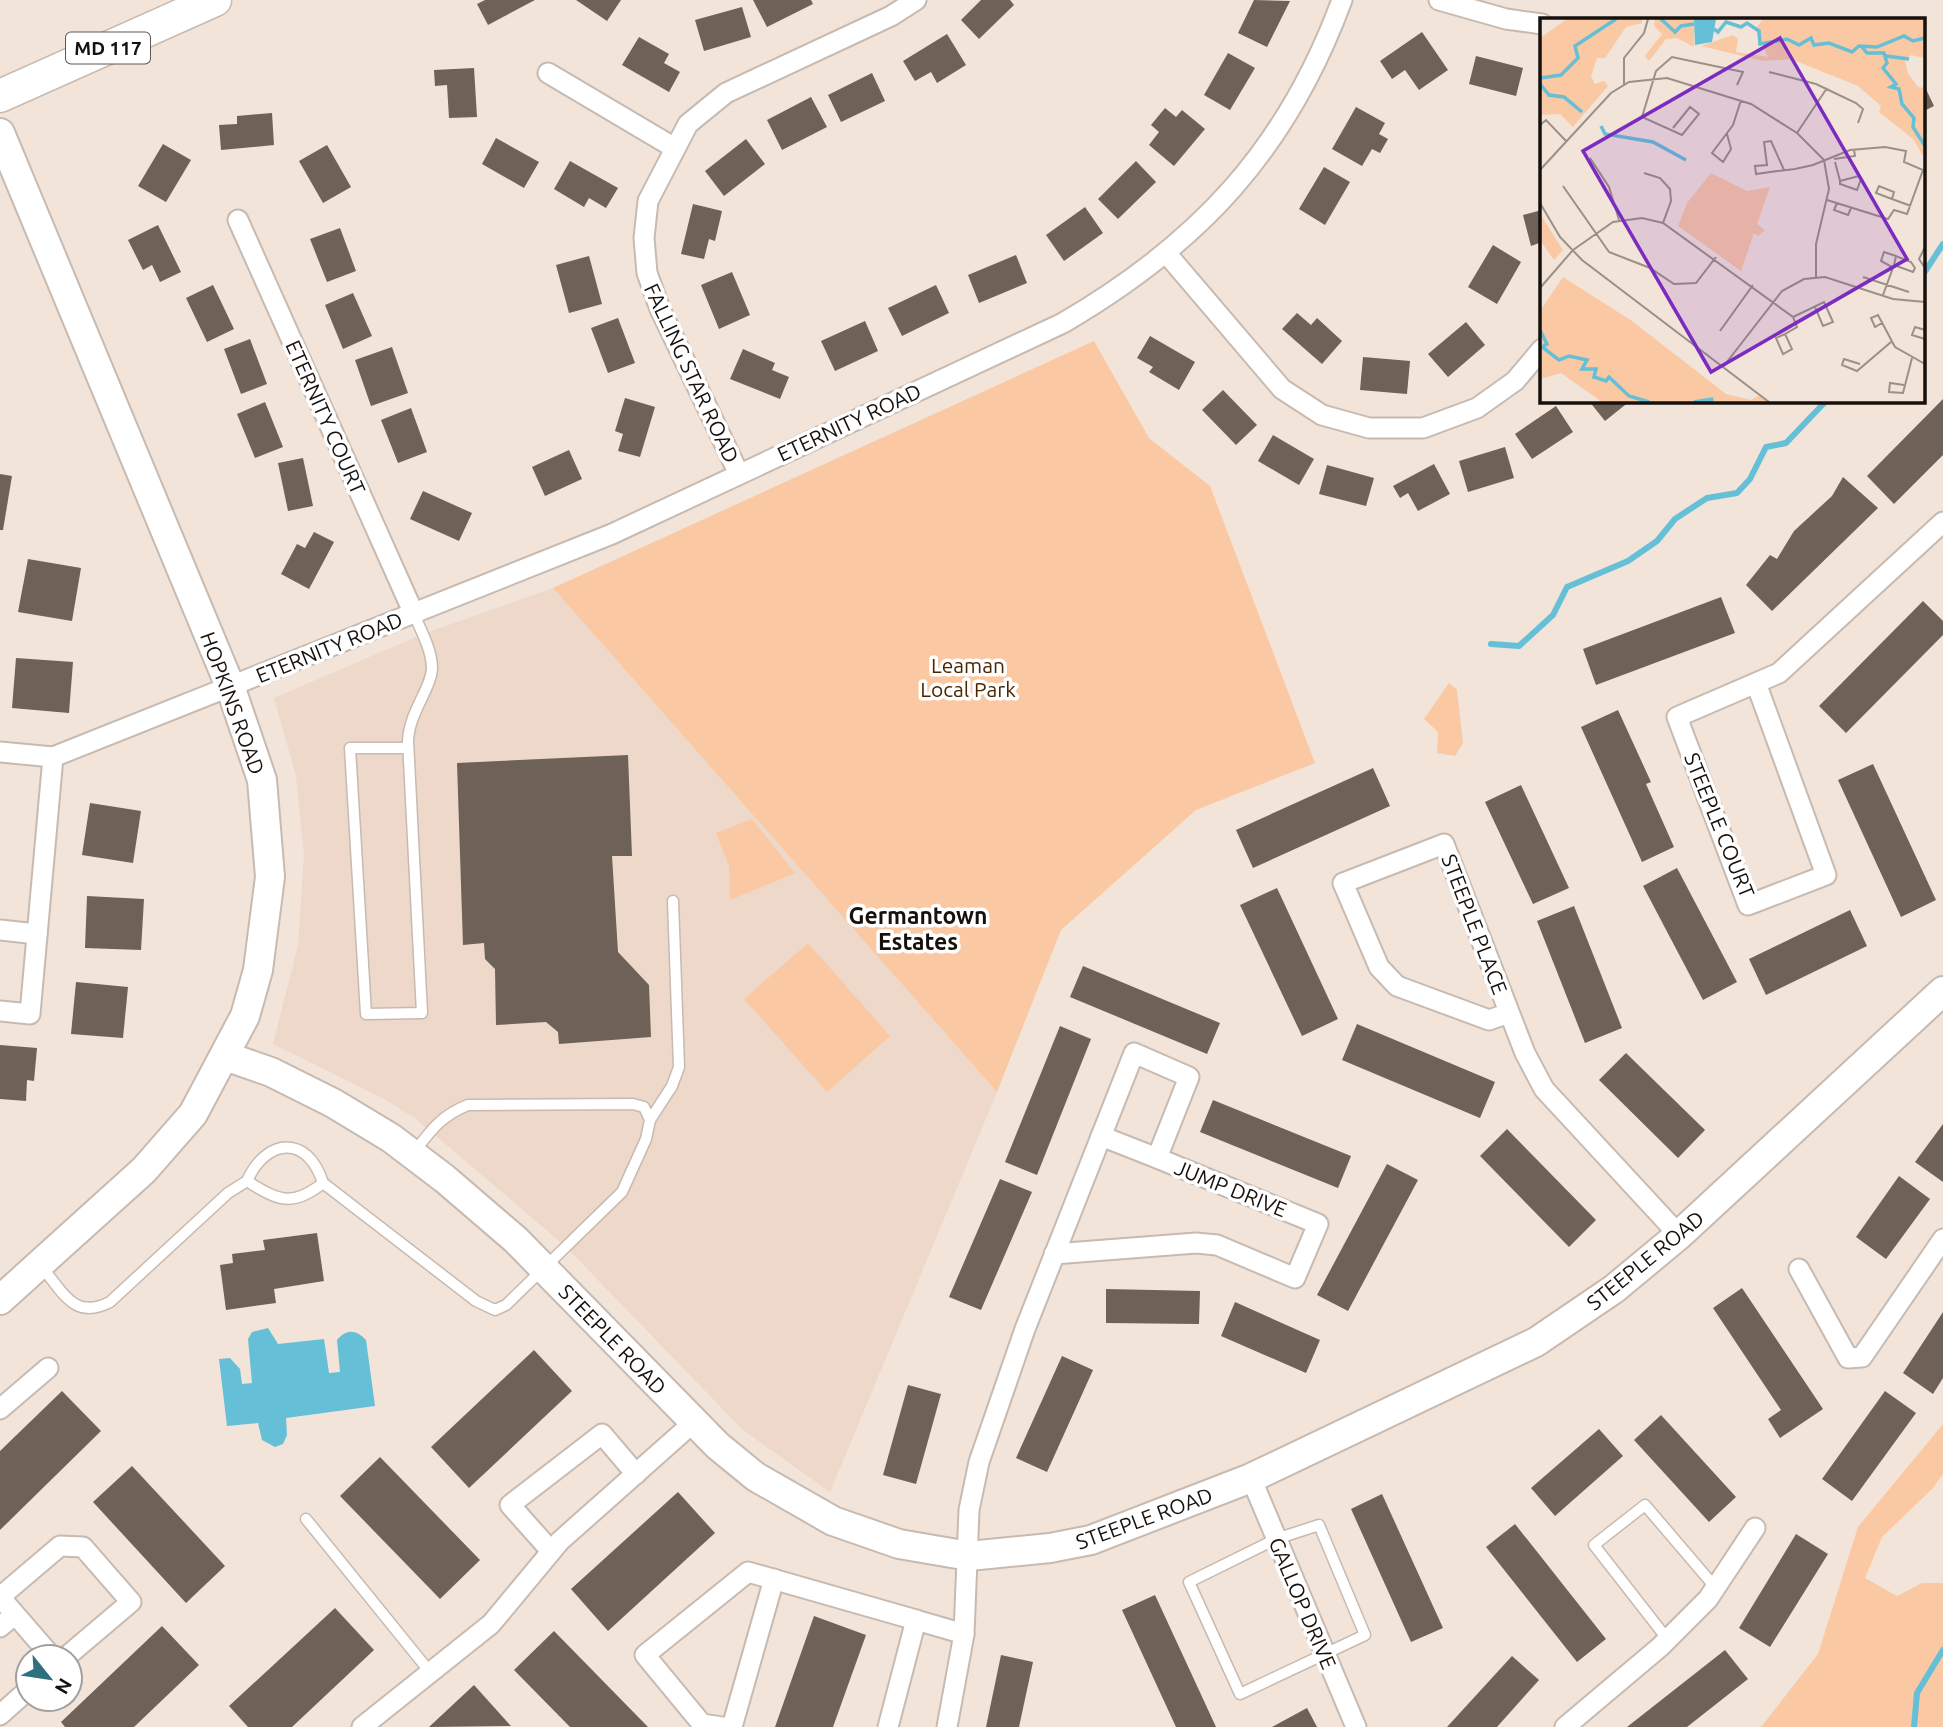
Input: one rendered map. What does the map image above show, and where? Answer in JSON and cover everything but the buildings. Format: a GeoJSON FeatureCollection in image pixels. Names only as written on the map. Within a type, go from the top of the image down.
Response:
{"type":"FeatureCollection","features":[{"type":"Feature","properties":{"kind":"main road","name":"MD 117"},"geometry":{"type":"LineString","coordinates":[[0,96],[215,0]]}},
{"type":"Feature","properties":{"kind":"street","name":"FALLING STAR ROAD"},"geometry":{"type":"LineString","coordinates":[[738,472],[660,309],[647,273],[644,237],[648,201],[673,147],[688,124],[726,93],[891,16],[916,0]]}},
{"type":"Feature","properties":{"kind":"street","name":"ETERNITY ROAD"},"geometry":{"type":"LineString","coordinates":[[54,757],[612,534],[738,472],[1063,323],[1122,288],[1167,254],[1226,198],[1280,129],[1323,53],[1342,0]]}},
{"type":"Feature","properties":{"kind":"street"},"geometry":{"type":"LineString","coordinates":[[1438,0],[1506,19],[1540,24]]}},
{"type":"Feature","properties":{"kind":"street"},"geometry":{"type":"LineString","coordinates":[[548,73],[673,147]]}},
{"type":"Feature","properties":{"kind":"street","name":"HOPKINS ROAD"},"geometry":{"type":"LineString","coordinates":[[0,133],[230,686],[262,780],[270,877],[258,970],[244,1016],[193,1114],[144,1170],[0,1300]]}},
{"type":"Feature","properties":{"kind":"street","name":"ETERNITY COURT"},"geometry":{"type":"LineString","coordinates":[[239,220],[414,614]]}},
{"type":"Feature","properties":{"kind":"street"},"geometry":{"type":"LineString","coordinates":[[1167,254],[1282,389],[1322,415],[1369,428],[1423,428],[1477,408],[1515,381],[1540,351]]}},
{"type":"Feature","properties":{"kind":"street","name":"STEEPLE COURT"},"geometry":{"type":"LineString","coordinates":[[1756,683],[1826,875],[1748,905],[1677,717],[1779,673],[1943,522]]}},
{"type":"Feature","properties":{"kind":"street"},"geometry":{"type":"LineString","coordinates":[[0,752],[54,757],[30,1014],[0,1011]]}},
{"type":"Feature","properties":{"kind":"street","name":"STEEPLE PLACE"},"geometry":{"type":"LineString","coordinates":[[1509,1013],[1489,1020],[1397,986],[1379,967],[1343,883],[1444,845],[1509,1013],[1544,1089],[1679,1235]]}},
{"type":"Feature","properties":{"kind":"street"},"geometry":{"type":"LineString","coordinates":[[0,930],[37,934]]}},
{"type":"Feature","properties":{"kind":"street","name":"STEEPLE ROAD"},"geometry":{"type":"LineString","coordinates":[[225,1056],[271,1072],[333,1103],[413,1155],[516,1240],[694,1422],[756,1476],[833,1521],[899,1544],[969,1556],[1050,1548],[1091,1540],[1251,1478],[1536,1342],[1614,1289],[1679,1235],[1943,991]]}},
{"type":"Feature","properties":{"kind":"street","name":"JUMP DRIVE"},"geometry":{"type":"LineString","coordinates":[[947,1727],[964,1634],[969,1510],[979,1462],[1054,1254],[1134,1053],[1189,1077],[1157,1158],[1318,1224],[1294,1279],[1217,1245],[1196,1243],[1054,1254]]}},
{"type":"Feature","properties":{"kind":"street"},"geometry":{"type":"LineString","coordinates":[[1101,1136],[1157,1158]]}},
{"type":"Feature","properties":{"kind":"street"},"geometry":{"type":"LineString","coordinates":[[1799,1269],[1848,1358],[1862,1357],[1943,1239]]}},
{"type":"Feature","properties":{"kind":"street"},"geometry":{"type":"LineString","coordinates":[[0,1409],[48,1368]]}},
{"type":"Feature","properties":{"kind":"street"},"geometry":{"type":"LineString","coordinates":[[362,1727],[491,1624],[551,1551],[694,1422]]}},
{"type":"Feature","properties":{"kind":"street"},"geometry":{"type":"LineString","coordinates":[[551,1551],[510,1505],[602,1434],[636,1474]]}},
{"type":"Feature","properties":{"kind":"street","name":"GALLOP DRIVE"},"geometry":{"type":"LineString","coordinates":[[1251,1478],[1356,1727]]}},
{"type":"Feature","properties":{"kind":"street"},"geometry":{"type":"LineString","coordinates":[[1565,1727],[1668,1640],[1715,1587],[1755,1528]]}},
{"type":"Feature","properties":{"kind":"street"},"geometry":{"type":"LineString","coordinates":[[34,1643],[7,1621],[0,1597],[60,1546],[83,1547],[131,1602],[83,1643]]}},
{"type":"Feature","properties":{"kind":"street"},"geometry":{"type":"LineString","coordinates":[[722,1727],[702,1724],[645,1655],[748,1572],[964,1634]]}},
{"type":"Feature","properties":{"kind":"street"},"geometry":{"type":"LineString","coordinates":[[732,1727],[774,1580]]}},
{"type":"Feature","properties":{"kind":"street"},"geometry":{"type":"LineString","coordinates":[[888,1727],[916,1620]]}},
{"type":"Feature","properties":{"kind":"street"},"geometry":{"type":"LineString","coordinates":[[0,1715],[14,1702]]}},
{"type":"Feature","properties":{"kind":"lane"},"geometry":{"type":"LineString","coordinates":[[408,748],[350,748],[366,1014],[422,1013],[408,748],[409,722],[432,670],[429,650],[414,614]]}},
{"type":"Feature","properties":{"kind":"lane"},"geometry":{"type":"LineString","coordinates":[[40,1264],[82,1310],[94,1310],[110,1302],[228,1193],[247,1181],[265,1153],[277,1147],[295,1148],[309,1155],[319,1168],[323,1183],[485,1308],[495,1310],[506,1305],[622,1192],[646,1139],[650,1120],[672,1086],[679,1067],[673,901]]}},
{"type":"Feature","properties":{"kind":"lane"},"geometry":{"type":"LineString","coordinates":[[413,1155],[437,1122],[449,1112],[468,1105],[633,1104],[644,1107],[650,1120]]}},
{"type":"Feature","properties":{"kind":"lane"},"geometry":{"type":"LineString","coordinates":[[247,1181],[281,1200],[301,1197],[323,1183]]}},
{"type":"Feature","properties":{"kind":"lane"},"geometry":{"type":"LineString","coordinates":[[1668,1640],[1594,1545],[1644,1505],[1715,1587]]}},
{"type":"Feature","properties":{"kind":"lane"},"geometry":{"type":"LineString","coordinates":[[306,1519],[430,1672]]}},
{"type":"Feature","properties":{"kind":"lane"},"geometry":{"type":"LineString","coordinates":[[1319,1525],[1365,1635],[1240,1694],[1189,1582],[1276,1539],[1319,1525]]}},
{"type":"Feature","properties":{"kind":"shaded area"},"geometry":{"type":"Polygon","coordinates":[[[553,588],[997,1092],[830,1492],[743,1430],[565,1246],[416,1119],[386,1100],[273,1044],[298,945],[304,855],[296,776],[274,698],[423,634],[553,588]]]}},
{"type":"Feature","properties":{"kind":"green space","name":"Leaman Local Park"},"geometry":{"type":"Polygon","coordinates":[[[1094,341],[1149,438],[1210,486],[1315,763],[1196,810],[1061,930],[997,1092],[553,588],[1094,341]]]}},
{"type":"Feature","properties":{"kind":"green space"},"geometry":{"type":"Polygon","coordinates":[[[1449,683],[1457,690],[1463,743],[1455,756],[1437,753],[1438,732],[1424,719],[1449,683]]]}},
{"type":"Feature","properties":{"kind":"green space"},"geometry":{"type":"Polygon","coordinates":[[[752,819],[795,873],[730,900],[729,866],[716,833],[752,819]]]}},
{"type":"Feature","properties":{"kind":"green space"},"geometry":{"type":"Polygon","coordinates":[[[808,943],[890,1036],[827,1092],[744,999],[808,943]]]}},
{"type":"Feature","properties":{"kind":"green space"},"geometry":{"type":"Polygon","coordinates":[[[1943,1424],[1943,1474],[1932,1489],[1882,1537],[1865,1578],[1897,1596],[1922,1583],[1943,1583],[1943,1727],[1761,1727],[1818,1654],[1858,1527],[1943,1424]]]}},
{"type":"Feature","properties":{"kind":"water"},"geometry":{"type":"Polygon","coordinates":[[[268,1328],[278,1344],[324,1339],[329,1373],[340,1372],[337,1340],[340,1336],[355,1332],[362,1336],[366,1340],[375,1406],[286,1418],[287,1435],[283,1444],[275,1447],[262,1440],[258,1423],[227,1426],[219,1359],[230,1358],[240,1369],[242,1384],[252,1383],[248,1339],[252,1332],[268,1328]]]}},
{"type":"Feature","properties":{"kind":"waterway"},"geometry":{"type":"LineString","coordinates":[[1926,270],[1943,244]]}},
{"type":"Feature","properties":{"kind":"waterway"},"geometry":{"type":"LineString","coordinates":[[1491,644],[1519,646],[1553,615],[1567,587],[1628,561],[1657,541],[1675,519],[1707,498],[1737,493],[1750,479],[1766,447],[1786,443],[1825,402]]}},
{"type":"Feature","properties":{"kind":"waterway"},"geometry":{"type":"LineString","coordinates":[[1914,1727],[1917,1693],[1943,1650]]}},
{"type":"Feature","properties":{"kind":"district","name":"Germantown Estates"},"geometry":{"type":"Point","coordinates":[918,928]}}]}
